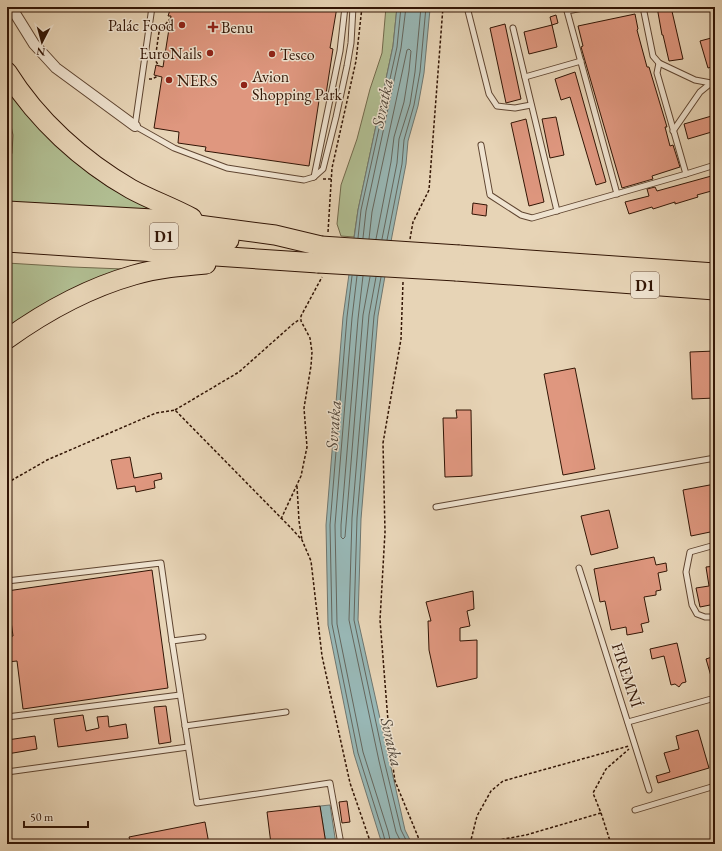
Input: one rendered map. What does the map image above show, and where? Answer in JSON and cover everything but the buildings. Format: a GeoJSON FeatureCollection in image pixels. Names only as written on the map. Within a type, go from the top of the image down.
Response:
{"type":"FeatureCollection","features":[{"type":"Feature","properties":{"kind":"highway"},"geometry":{"type":"LineString","coordinates":[[7,72],[34,108],[53,129],[79,153],[101,170],[148,198],[206,225]]}},
{"type":"Feature","properties":{"kind":"highway"},"geometry":{"type":"LineString","coordinates":[[7,211],[153,219],[206,225],[275,235],[322,255]]}},
{"type":"Feature","properties":{"kind":"highway","name":"D1"},"geometry":{"type":"LineString","coordinates":[[7,226],[322,255],[457,263],[715,273]]}},
{"type":"Feature","properties":{"kind":"highway","name":"D1"},"geometry":{"type":"LineString","coordinates":[[7,242],[268,259],[322,255]]}},
{"type":"Feature","properties":{"kind":"highway"},"geometry":{"type":"LineString","coordinates":[[7,339],[62,304],[110,282],[135,274],[183,266],[268,259]]}},
{"type":"Feature","properties":{"kind":"highway","name":"D1"},"geometry":{"type":"LineString","coordinates":[[457,263],[715,290]]}},
{"type":"Feature","properties":{"kind":"street"},"geometry":{"type":"LineString","coordinates":[[11,7],[34,44],[56,68],[135,126]]}},
{"type":"Feature","properties":{"kind":"lane"},"geometry":{"type":"LineString","coordinates":[[152,7],[135,126],[174,148],[226,168],[304,180],[314,177],[323,169],[339,103],[351,43],[353,7]]}},
{"type":"Feature","properties":{"kind":"lane"},"geometry":{"type":"LineString","coordinates":[[314,177],[340,51],[345,7]]}},
{"type":"Feature","properties":{"kind":"lane"},"geometry":{"type":"LineString","coordinates":[[467,7],[489,94],[497,106],[515,108],[531,105]]}},
{"type":"Feature","properties":{"kind":"lane"},"geometry":{"type":"LineString","coordinates":[[588,7],[567,11],[616,194]]}},
{"type":"Feature","properties":{"kind":"lane"},"geometry":{"type":"LineString","coordinates":[[643,7],[653,56],[659,63],[695,80],[713,83]]}},
{"type":"Feature","properties":{"kind":"lane"},"geometry":{"type":"LineString","coordinates":[[513,28],[557,211]]}},
{"type":"Feature","properties":{"kind":"lane"},"geometry":{"type":"LineString","coordinates":[[525,77],[581,62]]}},
{"type":"Feature","properties":{"kind":"lane"},"geometry":{"type":"LineString","coordinates":[[659,63],[657,74],[686,174]]}},
{"type":"Feature","properties":{"kind":"lane"},"geometry":{"type":"LineString","coordinates":[[673,131],[700,92],[713,83]]}},
{"type":"Feature","properties":{"kind":"lane"},"geometry":{"type":"LineString","coordinates":[[481,145],[490,195],[521,215],[532,218],[715,165]]}},
{"type":"Feature","properties":{"kind":"lane"},"geometry":{"type":"LineString","coordinates":[[436,507],[715,458]]}},
{"type":"Feature","properties":{"kind":"lane"},"geometry":{"type":"LineString","coordinates":[[715,545],[690,552],[686,572],[692,605],[697,614],[705,617],[715,617]]}},
{"type":"Feature","properties":{"kind":"lane"},"geometry":{"type":"LineString","coordinates":[[7,581],[160,563],[197,803],[330,783],[341,844]]}},
{"type":"Feature","properties":{"kind":"lane","name":"FIREMNÍ"},"geometry":{"type":"LineString","coordinates":[[579,568],[649,790]]}},
{"type":"Feature","properties":{"kind":"lane"},"geometry":{"type":"LineString","coordinates":[[172,641],[203,637]]}},
{"type":"Feature","properties":{"kind":"lane"},"geometry":{"type":"LineString","coordinates":[[7,718],[180,695]]}},
{"type":"Feature","properties":{"kind":"lane"},"geometry":{"type":"LineString","coordinates":[[628,722],[715,698]]}},
{"type":"Feature","properties":{"kind":"lane"},"geometry":{"type":"LineString","coordinates":[[185,726],[286,712]]}},
{"type":"Feature","properties":{"kind":"lane"},"geometry":{"type":"LineString","coordinates":[[7,772],[188,747]]}},
{"type":"Feature","properties":{"kind":"lane"},"geometry":{"type":"LineString","coordinates":[[635,810],[715,786]]}},
{"type":"Feature","properties":{"kind":"path"},"geometry":{"type":"LineString","coordinates":[[7,483],[54,457],[156,412],[175,410],[239,372],[300,319],[318,287],[332,168],[354,74],[359,45],[362,7]]}},
{"type":"Feature","properties":{"kind":"path"},"geometry":{"type":"LineString","coordinates":[[409,245],[413,222],[429,190],[444,7]]}},
{"type":"Feature","properties":{"kind":"path"},"geometry":{"type":"LineString","coordinates":[[159,66],[155,60],[159,32],[170,19]]}},
{"type":"Feature","properties":{"kind":"path"},"geometry":{"type":"LineString","coordinates":[[155,25],[159,32]]}},
{"type":"Feature","properties":{"kind":"path"},"geometry":{"type":"LineString","coordinates":[[142,78],[152,79],[158,76]]}},
{"type":"Feature","properties":{"kind":"path"},"geometry":{"type":"LineString","coordinates":[[403,282],[401,339],[394,371],[383,443],[385,532],[380,620],[390,746],[395,781],[421,844]]}},
{"type":"Feature","properties":{"kind":"path"},"geometry":{"type":"LineString","coordinates":[[281,519],[297,486],[303,468],[307,447],[304,408],[312,352],[310,338],[300,319]]}},
{"type":"Feature","properties":{"kind":"path"},"geometry":{"type":"LineString","coordinates":[[175,410],[302,540]]}},
{"type":"Feature","properties":{"kind":"path"},"geometry":{"type":"LineString","coordinates":[[297,486],[299,521],[302,540],[311,561],[322,656],[348,774],[371,844]]}},
{"type":"Feature","properties":{"kind":"path"},"geometry":{"type":"LineString","coordinates":[[470,844],[477,816],[491,791],[503,781],[635,744]]}},
{"type":"Feature","properties":{"kind":"path"},"geometry":{"type":"LineString","coordinates":[[611,844],[593,793],[606,769],[635,744]]}},
{"type":"Feature","properties":{"kind":"path"},"geometry":{"type":"LineString","coordinates":[[477,844],[526,835],[600,813]]}},
{"type":"Feature","properties":{"kind":"green space"},"geometry":{"type":"Polygon","coordinates":[[[386,7],[397,7],[393,46],[358,210],[354,237],[341,236],[337,224],[341,185],[357,139],[370,89],[382,53],[386,7]]]}},
{"type":"Feature","properties":{"kind":"green space"},"geometry":{"type":"Polygon","coordinates":[[[7,91],[78,165],[121,194],[169,217],[7,205],[7,166],[12,153],[13,135],[7,112],[7,91]]]}},
{"type":"Feature","properties":{"kind":"green space"},"geometry":{"type":"Polygon","coordinates":[[[7,263],[72,267],[123,269],[7,329],[7,263]]]}},
{"type":"Feature","properties":{"kind":"water","name":"Svratka"},"geometry":{"type":"Polygon","coordinates":[[[397,7],[430,7],[430,9],[424,73],[418,106],[408,141],[406,164],[378,316],[361,519],[358,620],[405,830],[412,844],[382,844],[354,754],[328,625],[326,525],[343,317],[358,210],[393,46],[397,7]]]}},
{"type":"Feature","properties":{"kind":"water"},"geometry":{"type":"Polygon","coordinates":[[[330,805],[336,844],[326,844],[320,806],[330,805]]]}},
{"type":"Feature","properties":{"kind":"place","name":"Palác Food"},"geometry":{"type":"Point","coordinates":[182,25]}},
{"type":"Feature","properties":{"kind":"place","name":"Benu"},"geometry":{"type":"Point","coordinates":[213,27]}},
{"type":"Feature","properties":{"kind":"place","name":"EuroNails"},"geometry":{"type":"Point","coordinates":[210,53]}},
{"type":"Feature","properties":{"kind":"place","name":"Tesco"},"geometry":{"type":"Point","coordinates":[272,54]}},
{"type":"Feature","properties":{"kind":"place","name":"NERS"},"geometry":{"type":"Point","coordinates":[169,80]}},
{"type":"Feature","properties":{"kind":"place","name":"Avion Shopping Park"},"geometry":{"type":"Point","coordinates":[244,85]}}]}
